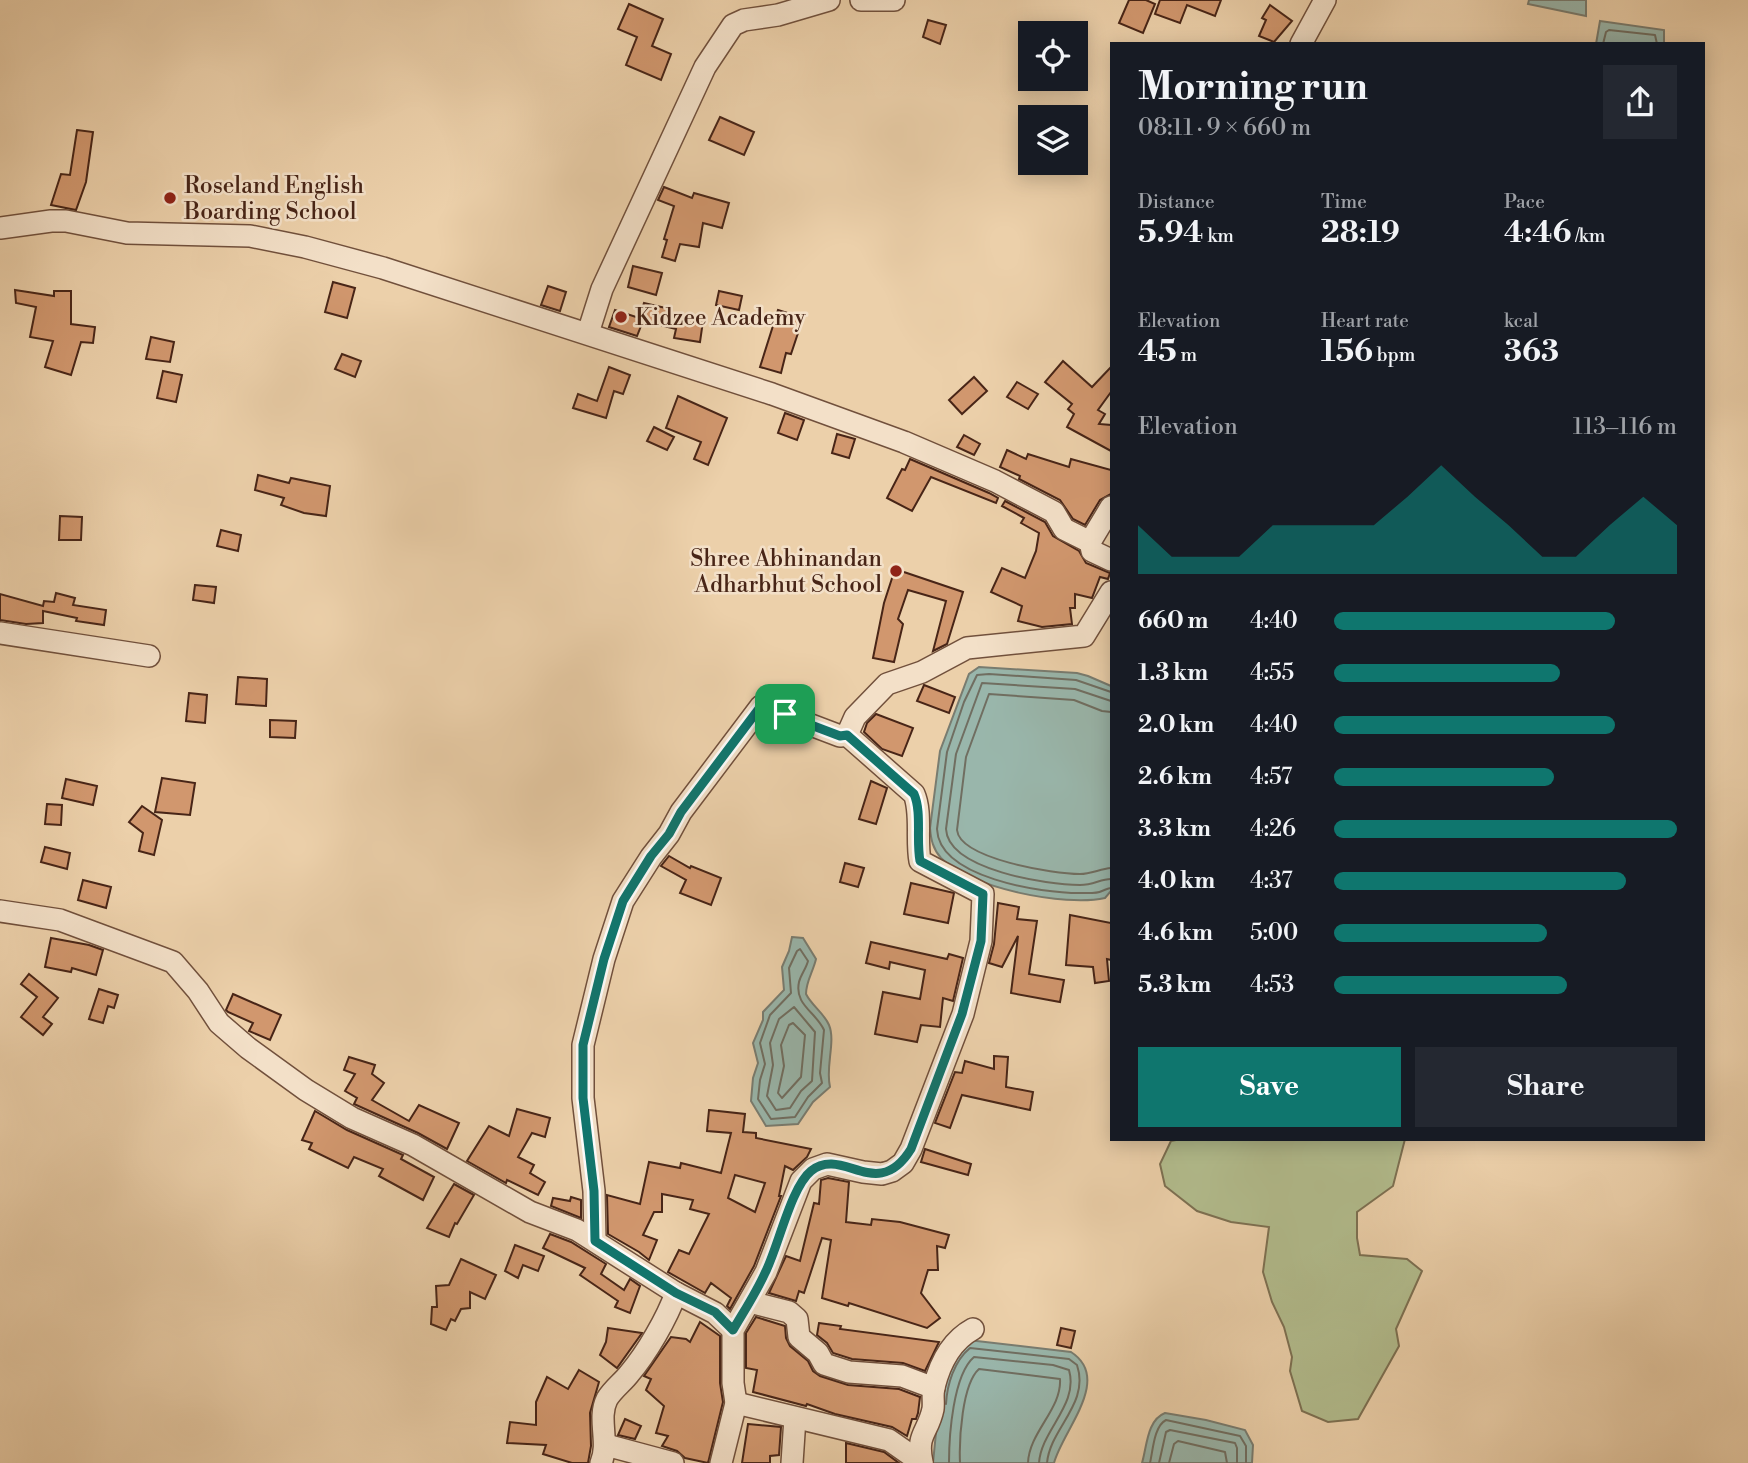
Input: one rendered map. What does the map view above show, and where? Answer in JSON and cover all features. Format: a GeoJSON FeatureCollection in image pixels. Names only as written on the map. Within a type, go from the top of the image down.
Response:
{"type":"FeatureCollection","features":[{"type":"Feature","properties":{"kind":"street"},"geometry":{"type":"LineString","coordinates":[[588,333],[602,289],[705,67],[724,36],[733,25],[744,20],[778,15],[829,0]]}},
{"type":"Feature","properties":{"kind":"street"},"geometry":{"type":"LineString","coordinates":[[861,0],[894,0]]}},
{"type":"Feature","properties":{"kind":"street"},"geometry":{"type":"LineString","coordinates":[[1302,42],[1325,0]]}},
{"type":"Feature","properties":{"kind":"street"},"geometry":{"type":"LineString","coordinates":[[0,228],[66,221],[127,233],[250,236],[305,247],[383,268],[772,394],[904,442],[995,481],[1054,512],[1064,529],[1090,542]]}},
{"type":"Feature","properties":{"kind":"street"},"geometry":{"type":"LineString","coordinates":[[1110,509],[1090,542],[1092,551],[1110,560]]}},
{"type":"Feature","properties":{"kind":"street"},"geometry":{"type":"LineString","coordinates":[[847,735],[855,717],[887,684],[922,672],[967,648],[1084,636],[1110,594]]}},
{"type":"Feature","properties":{"kind":"street"},"geometry":{"type":"LineString","coordinates":[[0,633],[149,656]]}},
{"type":"Feature","properties":{"kind":"street"},"geometry":{"type":"LineString","coordinates":[[595,1241],[594,1191],[583,1098],[583,1045],[604,959],[623,901],[681,812],[761,706],[840,736],[847,735],[914,794],[919,804],[916,844],[920,861],[983,894],[981,941],[962,1014],[911,1149],[903,1163],[882,1174],[827,1164],[813,1169],[801,1181],[766,1272],[733,1330],[733,1383],[736,1403],[720,1463]]}},
{"type":"Feature","properties":{"kind":"street"},"geometry":{"type":"LineString","coordinates":[[0,911],[60,920],[173,962],[198,991],[219,1023],[248,1048],[306,1090],[352,1118],[413,1145],[530,1212],[577,1230],[676,1293],[715,1312],[733,1330]]}},
{"type":"Feature","properties":{"kind":"street"},"geometry":{"type":"LineString","coordinates":[[673,1463],[603,1454],[602,1419],[607,1400],[640,1360],[668,1313],[676,1293]]}},
{"type":"Feature","properties":{"kind":"street"},"geometry":{"type":"LineString","coordinates":[[750,1303],[789,1312],[797,1319],[799,1337],[818,1353],[824,1364],[849,1372],[902,1376],[934,1388]]}},
{"type":"Feature","properties":{"kind":"street"},"geometry":{"type":"LineString","coordinates":[[922,1462],[918,1446],[933,1410],[934,1388],[945,1356],[960,1336],[973,1329]]}},
{"type":"Feature","properties":{"kind":"street"},"geometry":{"type":"LineString","coordinates":[[736,1403],[889,1440],[922,1462]]}},
{"type":"Feature","properties":{"kind":"street"},"geometry":{"type":"LineString","coordinates":[[792,1463],[795,1418]]}},
{"type":"Feature","properties":{"kind":"green space"},"geometry":{"type":"Polygon","coordinates":[[[1171,1141],[1404,1141],[1393,1186],[1357,1212],[1357,1238],[1360,1255],[1407,1259],[1422,1271],[1396,1329],[1399,1346],[1358,1419],[1328,1422],[1302,1411],[1290,1371],[1292,1357],[1284,1327],[1272,1302],[1263,1272],[1269,1227],[1231,1222],[1197,1211],[1165,1186],[1160,1164],[1171,1141]]]}},
{"type":"Feature","properties":{"kind":"water"},"geometry":{"type":"Polygon","coordinates":[[[1529,0],[1586,0],[1586,16],[1528,4],[1529,0]]]}},
{"type":"Feature","properties":{"kind":"water"},"geometry":{"type":"Polygon","coordinates":[[[1600,21],[1664,30],[1664,42],[1596,42],[1600,21]]]}},
{"type":"Feature","properties":{"kind":"water"},"geometry":{"type":"Polygon","coordinates":[[[979,667],[1077,673],[1110,686],[1110,892],[1105,898],[1066,900],[1018,893],[954,869],[936,851],[930,828],[940,751],[969,674],[979,667]]]}},
{"type":"Feature","properties":{"kind":"water"},"geometry":{"type":"Polygon","coordinates":[[[792,937],[803,938],[816,959],[806,994],[827,1021],[831,1032],[830,1087],[813,1102],[798,1124],[766,1126],[751,1101],[753,1078],[758,1063],[753,1043],[763,1020],[763,1012],[784,990],[782,967],[792,937]]]}},
{"type":"Feature","properties":{"kind":"water"},"geometry":{"type":"Polygon","coordinates":[[[968,1340],[1071,1352],[1083,1363],[1087,1376],[1086,1391],[1054,1463],[933,1463],[941,1382],[968,1340]]]}},
{"type":"Feature","properties":{"kind":"water"},"geometry":{"type":"Polygon","coordinates":[[[1165,1413],[1245,1430],[1253,1445],[1252,1463],[1142,1463],[1151,1427],[1159,1416],[1165,1413]]]}},
{"type":"Feature","properties":{"kind":"building"},"geometry":{"type":"Polygon","coordinates":[[[1129,0],[1146,0],[1155,4],[1143,33],[1119,23],[1129,0]]]}},
{"type":"Feature","properties":{"kind":"building"},"geometry":{"type":"Polygon","coordinates":[[[1160,0],[1221,0],[1215,16],[1187,5],[1180,23],[1155,14],[1160,0]]]}},
{"type":"Feature","properties":{"kind":"building"},"geometry":{"type":"Polygon","coordinates":[[[629,4],[663,19],[652,46],[671,54],[661,80],[626,65],[637,37],[618,29],[629,4]]]}},
{"type":"Feature","properties":{"kind":"building"},"geometry":{"type":"Polygon","coordinates":[[[1270,5],[1292,21],[1274,42],[1259,36],[1266,20],[1262,18],[1270,5]]]}},
{"type":"Feature","properties":{"kind":"building"},"geometry":{"type":"Polygon","coordinates":[[[928,20],[946,25],[940,44],[923,37],[928,20]]]}},
{"type":"Feature","properties":{"kind":"building"},"geometry":{"type":"Polygon","coordinates":[[[720,117],[754,132],[744,155],[709,140],[720,117]]]}},
{"type":"Feature","properties":{"kind":"building"},"geometry":{"type":"Polygon","coordinates":[[[77,130],[93,132],[86,182],[76,210],[51,205],[61,174],[70,175],[77,130]]]}},
{"type":"Feature","properties":{"kind":"building"},"geometry":{"type":"Polygon","coordinates":[[[664,187],[692,198],[694,193],[729,203],[722,228],[703,223],[699,247],[680,244],[675,261],[662,257],[667,240],[664,239],[674,206],[658,200],[664,187]]]}},
{"type":"Feature","properties":{"kind":"building"},"geometry":{"type":"Polygon","coordinates":[[[633,266],[662,273],[656,295],[628,287],[633,266]]]}},
{"type":"Feature","properties":{"kind":"building"},"geometry":{"type":"Polygon","coordinates":[[[333,282],[355,288],[347,318],[325,312],[333,282]]]}},
{"type":"Feature","properties":{"kind":"building"},"geometry":{"type":"Polygon","coordinates":[[[548,286],[566,292],[560,311],[541,305],[548,286]]]}},
{"type":"Feature","properties":{"kind":"building"},"geometry":{"type":"Polygon","coordinates":[[[15,290],[54,296],[54,291],[71,291],[71,324],[95,327],[93,343],[81,342],[71,375],[45,367],[53,341],[30,337],[36,307],[16,303],[15,290]]]}},
{"type":"Feature","properties":{"kind":"building"},"geometry":{"type":"Polygon","coordinates":[[[719,291],[742,296],[739,310],[716,305],[719,291]]]}},
{"type":"Feature","properties":{"kind":"building"},"geometry":{"type":"Polygon","coordinates":[[[644,303],[670,309],[669,313],[703,321],[700,342],[674,338],[676,329],[643,321],[637,336],[609,327],[615,310],[639,318],[644,303]]]}},
{"type":"Feature","properties":{"kind":"building"},"geometry":{"type":"Polygon","coordinates":[[[778,310],[803,318],[791,354],[786,353],[781,373],[760,367],[778,310]]]}},
{"type":"Feature","properties":{"kind":"building"},"geometry":{"type":"Polygon","coordinates":[[[151,337],[174,342],[170,362],[146,359],[151,337]]]}},
{"type":"Feature","properties":{"kind":"building"},"geometry":{"type":"Polygon","coordinates":[[[342,354],[361,361],[355,377],[335,369],[342,354]]]}},
{"type":"Feature","properties":{"kind":"building"},"geometry":{"type":"Polygon","coordinates":[[[1063,361],[1092,387],[1110,368],[1110,393],[1098,410],[1105,414],[1099,424],[1110,425],[1110,450],[1067,427],[1074,414],[1068,409],[1072,404],[1045,382],[1063,361]]]}},
{"type":"Feature","properties":{"kind":"building"},"geometry":{"type":"Polygon","coordinates":[[[609,367],[630,375],[623,394],[614,391],[606,418],[573,408],[578,394],[597,401],[609,367]]]}},
{"type":"Feature","properties":{"kind":"building"},"geometry":{"type":"Polygon","coordinates":[[[163,371],[182,375],[176,402],[157,398],[163,371]]]}},
{"type":"Feature","properties":{"kind":"building"},"geometry":{"type":"Polygon","coordinates":[[[974,377],[987,391],[962,414],[949,400],[974,377]]]}},
{"type":"Feature","properties":{"kind":"building"},"geometry":{"type":"Polygon","coordinates":[[[1017,382],[1038,394],[1028,409],[1007,397],[1017,382]]]}},
{"type":"Feature","properties":{"kind":"building"},"geometry":{"type":"Polygon","coordinates":[[[678,396],[727,418],[708,465],[694,459],[701,442],[666,428],[678,396]]]}},
{"type":"Feature","properties":{"kind":"building"},"geometry":{"type":"Polygon","coordinates":[[[785,413],[804,420],[797,440],[778,433],[785,413]]]}},
{"type":"Feature","properties":{"kind":"building"},"geometry":{"type":"Polygon","coordinates":[[[654,427],[674,437],[667,450],[647,441],[654,427]]]}},
{"type":"Feature","properties":{"kind":"building"},"geometry":{"type":"Polygon","coordinates":[[[837,434],[855,439],[849,458],[832,453],[837,434]]]}},
{"type":"Feature","properties":{"kind":"building"},"geometry":{"type":"Polygon","coordinates":[[[964,435],[980,444],[974,455],[957,447],[964,435]]]}},
{"type":"Feature","properties":{"kind":"building"},"geometry":{"type":"Polygon","coordinates":[[[1007,450],[1026,459],[1028,454],[1069,467],[1071,459],[1110,470],[1110,495],[1100,500],[1085,525],[1073,519],[1060,500],[1000,467],[1007,450]]]}},
{"type":"Feature","properties":{"kind":"building"},"geometry":{"type":"Polygon","coordinates":[[[910,459],[989,493],[998,498],[996,503],[931,477],[912,511],[887,498],[910,459]]]}},
{"type":"Feature","properties":{"kind":"building"},"geometry":{"type":"Polygon","coordinates":[[[258,475],[289,483],[291,478],[330,486],[326,516],[304,513],[281,505],[284,498],[255,490],[258,475]]]}},
{"type":"Feature","properties":{"kind":"building"},"geometry":{"type":"Polygon","coordinates":[[[1005,501],[1045,522],[1053,536],[1079,551],[1086,563],[1110,573],[1108,579],[1100,577],[1092,598],[1075,594],[1075,608],[1070,608],[1072,624],[1042,627],[1018,621],[1022,606],[991,592],[1002,568],[1025,578],[1036,551],[1039,533],[1021,523],[1024,518],[1002,506],[1005,501]]]}},
{"type":"Feature","properties":{"kind":"building"},"geometry":{"type":"Polygon","coordinates":[[[60,516],[82,517],[81,540],[59,540],[60,516]]]}},
{"type":"Feature","properties":{"kind":"building"},"geometry":{"type":"Polygon","coordinates":[[[221,530],[241,535],[238,551],[217,546],[221,530]]]}},
{"type":"Feature","properties":{"kind":"building"},"geometry":{"type":"Polygon","coordinates":[[[895,569],[963,592],[947,644],[933,651],[946,601],[908,590],[898,619],[903,624],[894,662],[873,658],[884,603],[895,569]]]}},
{"type":"Feature","properties":{"kind":"building"},"geometry":{"type":"Polygon","coordinates":[[[195,585],[216,587],[214,603],[193,600],[195,585]]]}},
{"type":"Feature","properties":{"kind":"building"},"geometry":{"type":"Polygon","coordinates":[[[56,593],[75,598],[73,605],[106,610],[104,625],[76,621],[77,618],[43,611],[43,623],[26,624],[0,620],[0,594],[43,606],[44,601],[54,602],[56,593]]]}},
{"type":"Feature","properties":{"kind":"building"},"geometry":{"type":"Polygon","coordinates":[[[238,677],[267,679],[266,706],[236,704],[238,677]]]}},
{"type":"Feature","properties":{"kind":"building"},"geometry":{"type":"Polygon","coordinates":[[[924,685],[955,697],[949,713],[917,701],[924,685]]]}},
{"type":"Feature","properties":{"kind":"building"},"geometry":{"type":"Polygon","coordinates":[[[189,693],[207,695],[205,723],[186,721],[189,693]]]}},
{"type":"Feature","properties":{"kind":"building"},"geometry":{"type":"Polygon","coordinates":[[[876,714],[913,728],[902,756],[882,749],[864,732],[867,723],[876,714]]]}},
{"type":"Feature","properties":{"kind":"building"},"geometry":{"type":"Polygon","coordinates":[[[270,720],[296,721],[295,738],[270,737],[270,720]]]}},
{"type":"Feature","properties":{"kind":"building"},"geometry":{"type":"Polygon","coordinates":[[[162,778],[195,783],[190,815],[155,812],[162,778]]]}},
{"type":"Feature","properties":{"kind":"building"},"geometry":{"type":"Polygon","coordinates":[[[66,779],[97,786],[93,805],[62,798],[66,779]]]}},
{"type":"Feature","properties":{"kind":"building"},"geometry":{"type":"Polygon","coordinates":[[[871,781],[887,788],[876,824],[859,819],[871,781]]]}},
{"type":"Feature","properties":{"kind":"building"},"geometry":{"type":"Polygon","coordinates":[[[47,804],[62,805],[61,825],[45,824],[47,804]]]}},
{"type":"Feature","properties":{"kind":"building"},"geometry":{"type":"Polygon","coordinates":[[[142,806],[162,820],[154,855],[139,851],[143,833],[129,822],[142,806]]]}},
{"type":"Feature","properties":{"kind":"building"},"geometry":{"type":"Polygon","coordinates":[[[45,847],[70,853],[67,869],[41,862],[45,847]]]}},
{"type":"Feature","properties":{"kind":"building"},"geometry":{"type":"Polygon","coordinates":[[[669,856],[690,868],[691,866],[721,878],[711,905],[680,893],[686,880],[661,866],[669,856]]]}},
{"type":"Feature","properties":{"kind":"building"},"geometry":{"type":"Polygon","coordinates":[[[845,863],[864,868],[858,887],[840,882],[845,863]]]}},
{"type":"Feature","properties":{"kind":"building"},"geometry":{"type":"Polygon","coordinates":[[[83,880],[111,887],[106,908],[78,900],[83,880]]]}},
{"type":"Feature","properties":{"kind":"building"},"geometry":{"type":"Polygon","coordinates":[[[911,883],[954,893],[948,923],[904,914],[911,883]]]}},
{"type":"Feature","properties":{"kind":"building"},"geometry":{"type":"Polygon","coordinates":[[[998,903],[1019,907],[1017,919],[1037,921],[1029,974],[1064,980],[1060,1002],[1011,993],[1018,936],[1002,967],[989,963],[994,944],[998,903]]]}},
{"type":"Feature","properties":{"kind":"building"},"geometry":{"type":"Polygon","coordinates":[[[1070,915],[1110,923],[1110,960],[1107,959],[1109,981],[1095,983],[1093,967],[1066,965],[1070,915]]]}},
{"type":"Feature","properties":{"kind":"building"},"geometry":{"type":"Polygon","coordinates":[[[51,938],[103,950],[96,975],[72,968],[71,972],[45,967],[51,938]]]}},
{"type":"Feature","properties":{"kind":"building"},"geometry":{"type":"Polygon","coordinates":[[[871,942],[947,959],[949,954],[963,958],[953,1001],[943,998],[940,1027],[921,1025],[917,1042],[875,1034],[883,992],[920,999],[925,970],[890,962],[889,969],[866,963],[871,942]]]}},
{"type":"Feature","properties":{"kind":"building"},"geometry":{"type":"Polygon","coordinates":[[[29,974],[58,998],[43,1017],[52,1024],[43,1035],[21,1017],[37,997],[21,984],[29,974]]]}},
{"type":"Feature","properties":{"kind":"building"},"geometry":{"type":"Polygon","coordinates":[[[99,989],[118,995],[114,1008],[108,1006],[103,1023],[89,1019],[99,989]]]}},
{"type":"Feature","properties":{"kind":"building"},"geometry":{"type":"Polygon","coordinates":[[[233,994],[281,1015],[270,1040],[249,1031],[253,1023],[226,1010],[233,994]]]}},
{"type":"Feature","properties":{"kind":"building"},"geometry":{"type":"Polygon","coordinates":[[[994,1056],[1008,1057],[1006,1087],[1033,1092],[1030,1110],[962,1095],[950,1128],[935,1123],[955,1072],[962,1073],[965,1061],[994,1069],[994,1056]]]}},
{"type":"Feature","properties":{"kind":"building"},"geometry":{"type":"Polygon","coordinates":[[[349,1057],[375,1065],[372,1074],[384,1083],[372,1100],[409,1121],[419,1105],[459,1123],[447,1149],[354,1104],[357,1098],[345,1091],[355,1074],[344,1070],[349,1057]]]}},
{"type":"Feature","properties":{"kind":"building"},"geometry":{"type":"Polygon","coordinates":[[[517,1109],[550,1118],[545,1137],[532,1133],[518,1157],[534,1165],[530,1173],[545,1182],[538,1195],[507,1180],[506,1183],[467,1161],[489,1126],[509,1136],[517,1109]]]}},
{"type":"Feature","properties":{"kind":"building"},"geometry":{"type":"Polygon","coordinates":[[[709,1110],[745,1114],[743,1132],[756,1133],[756,1138],[811,1149],[807,1157],[793,1170],[785,1166],[781,1196],[754,1266],[730,1309],[727,1306],[731,1298],[711,1283],[705,1293],[668,1272],[679,1250],[689,1254],[709,1214],[690,1209],[693,1200],[662,1194],[662,1212],[654,1212],[643,1235],[657,1240],[649,1260],[608,1234],[607,1195],[640,1204],[649,1162],[680,1168],[681,1163],[721,1173],[731,1133],[707,1131],[709,1110]],[[735,1175],[728,1198],[755,1212],[765,1183],[735,1175]]]}},
{"type":"Feature","properties":{"kind":"building"},"geometry":{"type":"Polygon","coordinates":[[[315,1111],[347,1130],[403,1155],[401,1159],[434,1177],[423,1200],[379,1176],[383,1169],[354,1157],[348,1168],[309,1149],[312,1143],[302,1140],[315,1111]]]}},
{"type":"Feature","properties":{"kind":"building"},"geometry":{"type":"Polygon","coordinates":[[[925,1149],[971,1164],[968,1175],[921,1162],[925,1149]]]}},
{"type":"Feature","properties":{"kind":"building"},"geometry":{"type":"Polygon","coordinates":[[[828,1178],[849,1182],[846,1222],[871,1225],[872,1219],[900,1222],[949,1235],[945,1248],[937,1246],[938,1270],[928,1270],[921,1293],[940,1318],[927,1328],[849,1303],[848,1306],[822,1298],[831,1240],[822,1238],[804,1293],[799,1291],[796,1301],[769,1293],[786,1256],[800,1261],[814,1203],[819,1204],[821,1180],[828,1178]]]}},
{"type":"Feature","properties":{"kind":"building"},"geometry":{"type":"Polygon","coordinates":[[[454,1184],[474,1195],[449,1237],[427,1228],[454,1184]]]}},
{"type":"Feature","properties":{"kind":"building"},"geometry":{"type":"Polygon","coordinates":[[[571,1197],[581,1200],[581,1218],[551,1206],[553,1198],[570,1201],[571,1197]]]}},
{"type":"Feature","properties":{"kind":"building"},"geometry":{"type":"Polygon","coordinates":[[[550,1234],[571,1242],[606,1264],[601,1274],[624,1290],[630,1279],[640,1286],[630,1313],[615,1307],[618,1301],[580,1275],[585,1268],[543,1248],[550,1234]]]}},
{"type":"Feature","properties":{"kind":"building"},"geometry":{"type":"Polygon","coordinates":[[[515,1245],[544,1256],[538,1271],[523,1265],[518,1278],[505,1271],[515,1245]]]}},
{"type":"Feature","properties":{"kind":"building"},"geometry":{"type":"Polygon","coordinates":[[[461,1259],[496,1275],[485,1299],[470,1292],[470,1308],[461,1309],[455,1321],[451,1319],[446,1330],[431,1324],[432,1307],[437,1307],[436,1286],[449,1285],[461,1259]]]}},
{"type":"Feature","properties":{"kind":"building"},"geometry":{"type":"Polygon","coordinates":[[[756,1317],[785,1326],[790,1346],[808,1361],[813,1371],[820,1376],[848,1385],[899,1389],[920,1397],[916,1419],[912,1419],[907,1436],[892,1427],[753,1392],[757,1370],[746,1368],[746,1333],[756,1317]]]}},
{"type":"Feature","properties":{"kind":"building"},"geometry":{"type":"Polygon","coordinates":[[[700,1322],[720,1336],[720,1383],[723,1402],[708,1463],[685,1458],[677,1451],[662,1446],[668,1436],[656,1433],[664,1406],[646,1390],[651,1379],[644,1376],[671,1337],[690,1342],[700,1322]]]}},
{"type":"Feature","properties":{"kind":"building"},"geometry":{"type":"Polygon","coordinates":[[[819,1323],[841,1326],[840,1329],[939,1342],[925,1371],[903,1363],[852,1359],[833,1353],[827,1343],[817,1335],[819,1323]]]}},
{"type":"Feature","properties":{"kind":"building"},"geometry":{"type":"Polygon","coordinates":[[[608,1328],[642,1333],[617,1368],[600,1355],[608,1328]]]}},
{"type":"Feature","properties":{"kind":"building"},"geometry":{"type":"Polygon","coordinates":[[[1061,1328],[1075,1331],[1071,1348],[1057,1345],[1061,1328]]]}},
{"type":"Feature","properties":{"kind":"building"},"geometry":{"type":"Polygon","coordinates":[[[579,1370],[599,1382],[590,1413],[591,1446],[588,1463],[572,1463],[543,1454],[546,1445],[507,1443],[510,1422],[536,1425],[536,1402],[547,1377],[568,1389],[579,1370]]]}},
{"type":"Feature","properties":{"kind":"building"},"geometry":{"type":"Polygon","coordinates":[[[625,1419],[641,1426],[635,1439],[618,1435],[625,1419]]]}},
{"type":"Feature","properties":{"kind":"building"},"geometry":{"type":"Polygon","coordinates":[[[748,1424],[781,1427],[779,1455],[770,1456],[770,1463],[742,1463],[748,1424]]]}},
{"type":"Feature","properties":{"kind":"building"},"geometry":{"type":"Polygon","coordinates":[[[846,1443],[884,1452],[899,1463],[846,1463],[846,1443]]]}},
{"type":"Feature","properties":{"kind":"place","name":"Roseland English Boarding School"},"geometry":{"type":"Point","coordinates":[170,198]}},
{"type":"Feature","properties":{"kind":"place","name":"Kidzee Academy"},"geometry":{"type":"Point","coordinates":[621,317]}},
{"type":"Feature","properties":{"kind":"place","name":"Shree Abhinandan Adharbhut School"},"geometry":{"type":"Point","coordinates":[896,571]}},
{"type":"Feature","properties":{"kind":"route"},"geometry":{"type":"LineString","coordinates":[[761,706],[785,714],[840,736],[847,735],[914,794],[919,804],[916,844],[920,861],[983,894],[981,941],[962,1014],[911,1149],[903,1163],[882,1174],[827,1164],[813,1169],[801,1181],[766,1272],[733,1330],[715,1312],[676,1293],[595,1241],[594,1191],[583,1098],[583,1045],[604,959],[623,901],[681,812],[761,706]]}}]}
